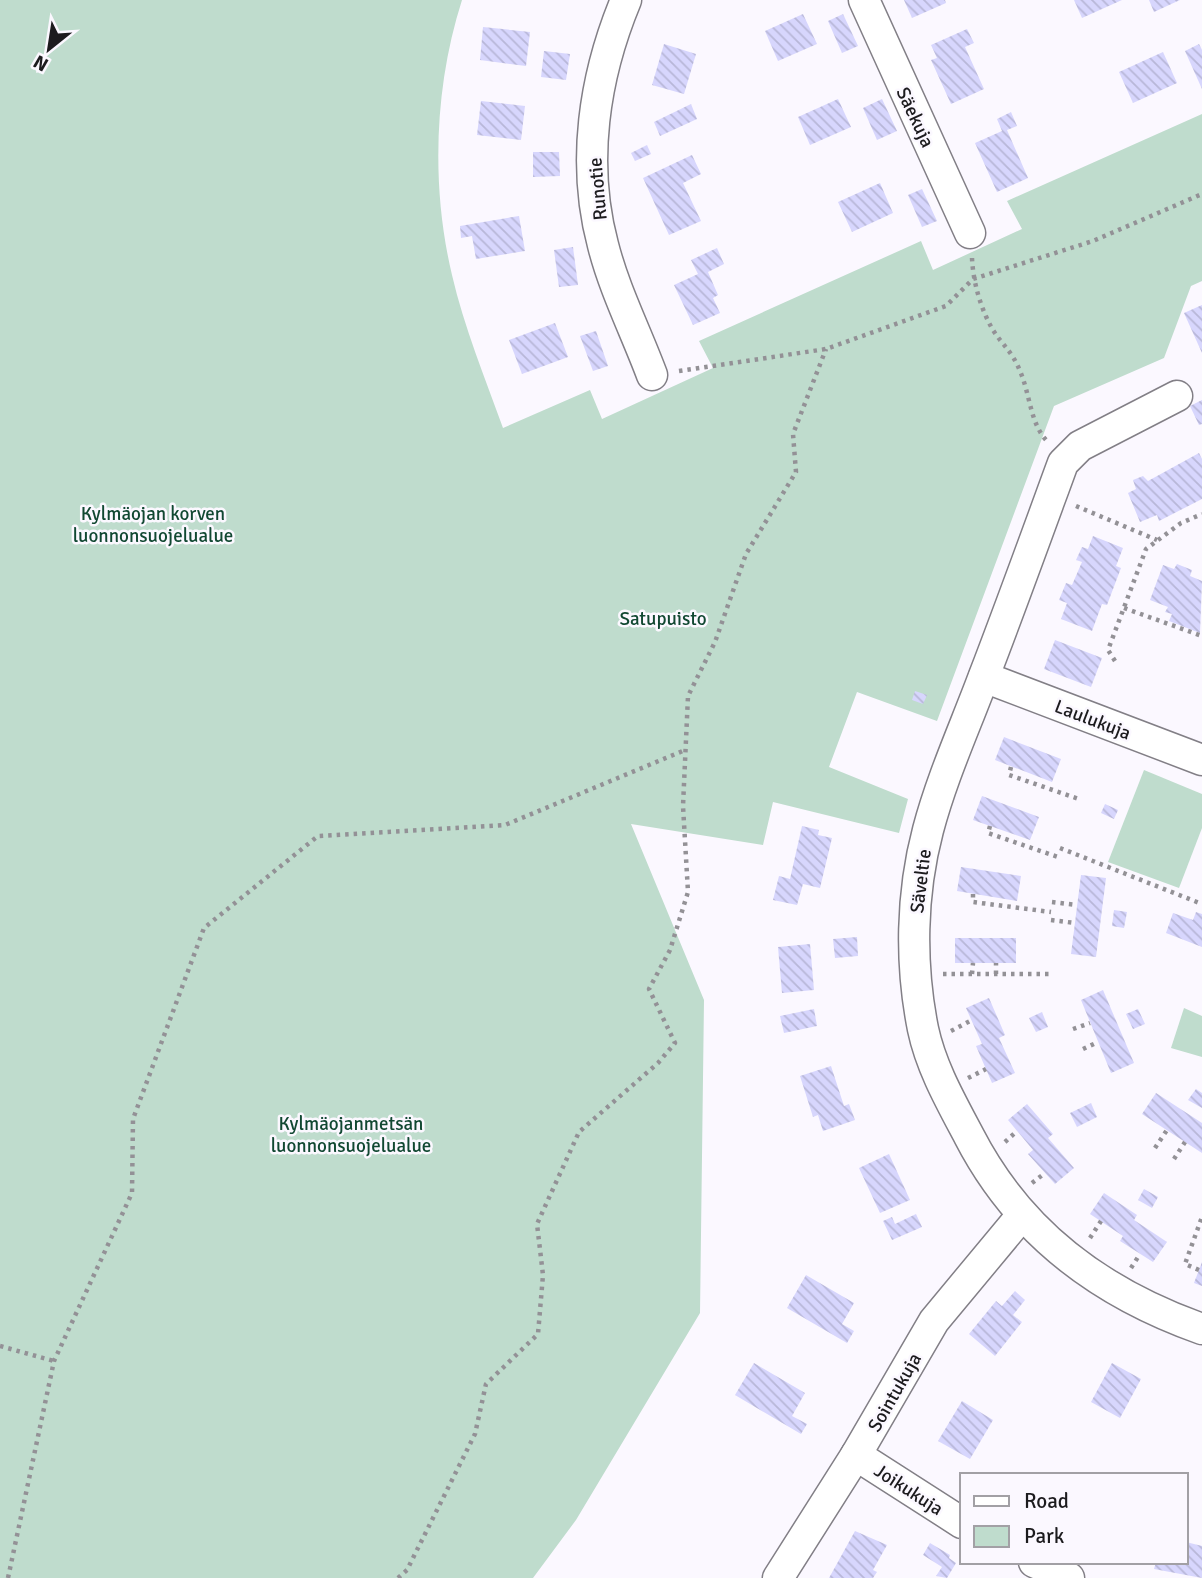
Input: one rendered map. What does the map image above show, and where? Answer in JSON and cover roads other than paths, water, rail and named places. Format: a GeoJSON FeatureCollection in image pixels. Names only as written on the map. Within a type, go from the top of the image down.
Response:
{"type":"FeatureCollection","features":[{"type":"Feature","properties":{"kind":"street","name":"Runotie"},"geometry":{"type":"LineString","coordinates":[[626,0],[608,45],[595,102],[595,190],[603,245],[652,375]]}},
{"type":"Feature","properties":{"kind":"street","name":"Säekuja"},"geometry":{"type":"LineString","coordinates":[[864,0],[970,233]]}},
{"type":"Feature","properties":{"kind":"street","name":"Säveltie"},"geometry":{"type":"LineString","coordinates":[[1177,396],[1080,446],[1063,463],[948,769],[923,848],[914,913],[916,979],[924,1031],[941,1081],[989,1174],[1025,1201],[1051,1244],[1094,1278],[1165,1316],[1202,1329]]}},
{"type":"Feature","properties":{"kind":"street","name":"Laulukuja"},"geometry":{"type":"LineString","coordinates":[[984,677],[1202,760]]}},
{"type":"Feature","properties":{"kind":"street","name":"Sointukuja"},"geometry":{"type":"LineString","coordinates":[[778,1578],[856,1455],[934,1321],[1025,1201]]}},
{"type":"Feature","properties":{"kind":"street","name":"Joikukuja"},"geometry":{"type":"LineString","coordinates":[[856,1455],[960,1522]]}},
{"type":"Feature","properties":{"kind":"street"},"geometry":{"type":"LineString","coordinates":[[1038,1564],[1069,1578]]}},
{"type":"Feature","properties":{"kind":"park label","name":"Kylmäojan korven luonnonsuojelualue"},"geometry":{"type":"Point","coordinates":[153,524]}},
{"type":"Feature","properties":{"kind":"park label","name":"Satupuisto"},"geometry":{"type":"Point","coordinates":[663,618]}},
{"type":"Feature","properties":{"kind":"park label","name":"Kylmäojanmetsän luonnonsuojelualue"},"geometry":{"type":"Point","coordinates":[351,1134]}}]}
